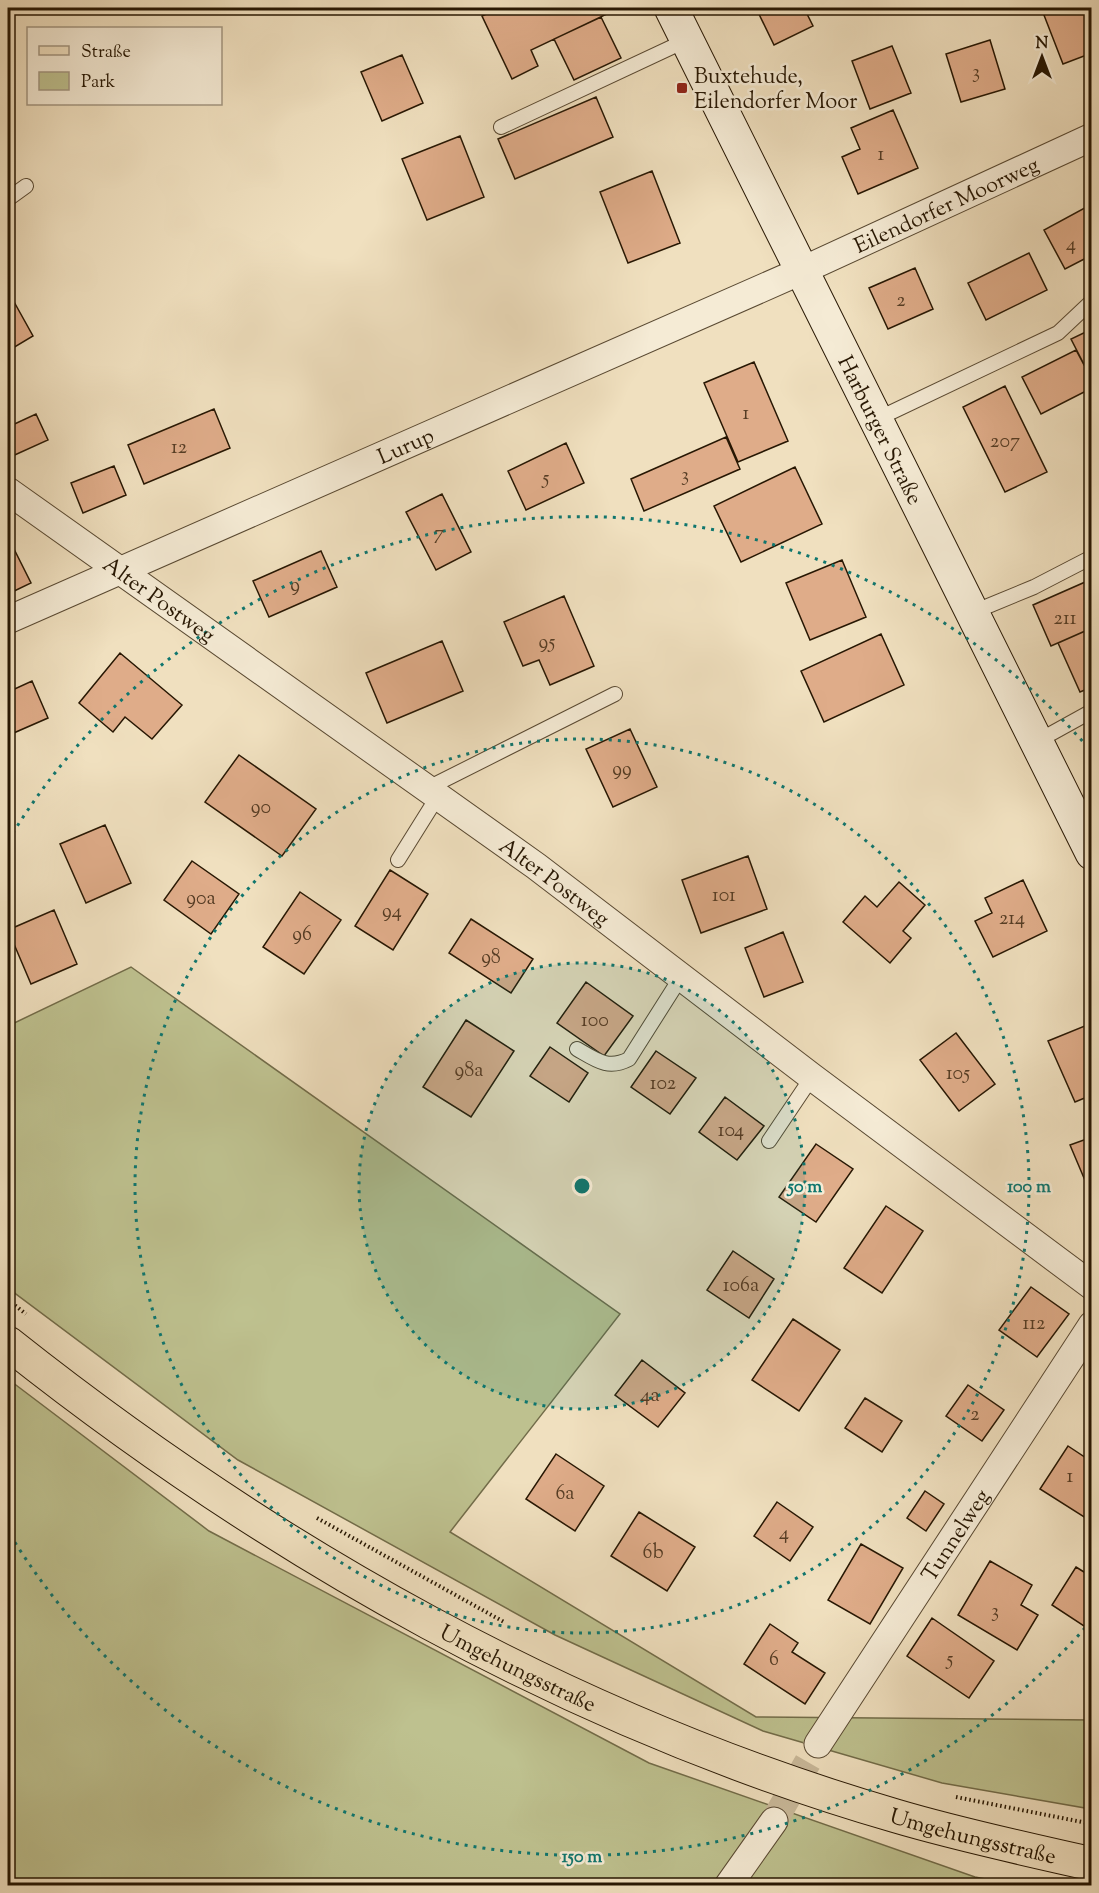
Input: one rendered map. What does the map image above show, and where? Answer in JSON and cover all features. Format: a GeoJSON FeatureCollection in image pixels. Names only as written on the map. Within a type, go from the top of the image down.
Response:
{"type":"FeatureCollection","features":[{"type":"Feature","properties":{"kind":"main road","name":"Umgehungsstraße"},"geometry":{"type":"LineString","coordinates":[[8,1343],[166,1462],[292,1544],[400,1608],[511,1666],[672,1737],[778,1778],[895,1816],[1092,1864]]}},
{"type":"Feature","properties":{"kind":"street","name":"Harburger Straße"},"geometry":{"type":"LineString","coordinates":[[671,8],[1036,742],[1088,835]]}},
{"type":"Feature","properties":{"kind":"street","name":"Eilendorfer Moorweg"},"geometry":{"type":"LineString","coordinates":[[801,272],[1092,137]]}},
{"type":"Feature","properties":{"kind":"street","name":"Lurup"},"geometry":{"type":"LineString","coordinates":[[8,620],[117,570],[801,272]]}},
{"type":"Feature","properties":{"kind":"street","name":"Alter Postweg"},"geometry":{"type":"LineString","coordinates":[[8,491],[536,866],[812,1077],[1092,1286]]}},
{"type":"Feature","properties":{"kind":"street","name":"Tunnelweg"},"geometry":{"type":"LineString","coordinates":[[818,1744],[1092,1325]]}},
{"type":"Feature","properties":{"kind":"street"},"geometry":{"type":"LineString","coordinates":[[728,1886],[774,1821]]}},
{"type":"Feature","properties":{"kind":"lane"},"geometry":{"type":"LineString","coordinates":[[501,127],[687,40]]}},
{"type":"Feature","properties":{"kind":"lane"},"geometry":{"type":"LineString","coordinates":[[8,199],[26,186]]}},
{"type":"Feature","properties":{"kind":"lane"},"geometry":{"type":"LineString","coordinates":[[875,420],[1058,333],[1092,301]]}},
{"type":"Feature","properties":{"kind":"lane"},"geometry":{"type":"LineString","coordinates":[[972,613],[1092,558]]}},
{"type":"Feature","properties":{"kind":"lane"},"geometry":{"type":"LineString","coordinates":[[398,860],[432,793],[615,694]]}},
{"type":"Feature","properties":{"kind":"lane"},"geometry":{"type":"LineString","coordinates":[[1036,742],[1092,711]]}},
{"type":"Feature","properties":{"kind":"lane"},"geometry":{"type":"LineString","coordinates":[[577,1049],[604,1065],[618,1065],[629,1059],[681,977]]}},
{"type":"Feature","properties":{"kind":"lane"},"geometry":{"type":"LineString","coordinates":[[768,1141],[812,1077]]}},
{"type":"Feature","properties":{"kind":"path"},"geometry":{"type":"LineString","coordinates":[[8,1300],[35,1322]]}},
{"type":"Feature","properties":{"kind":"path"},"geometry":{"type":"LineString","coordinates":[[314,1516],[511,1626]]}},
{"type":"Feature","properties":{"kind":"path"},"geometry":{"type":"LineString","coordinates":[[953,1797],[1092,1824]]}},
{"type":"Feature","properties":{"kind":"green space"},"geometry":{"type":"Polygon","coordinates":[[[131,967],[620,1314],[450,1532],[756,1717],[1091,1720],[1091,1809],[942,1783],[763,1731],[555,1635],[238,1460],[8,1288],[8,1026],[131,967]]]}},
{"type":"Feature","properties":{"kind":"green space"},"geometry":{"type":"Polygon","coordinates":[[[8,1379],[209,1531],[649,1763],[975,1877],[1016,1885],[8,1885],[8,1379]]]}},
{"type":"Feature","properties":{"kind":"building"},"geometry":{"type":"Polygon","coordinates":[[[499,8],[604,8],[607,14],[531,50],[538,66],[512,79],[482,16],[499,8]]]}},
{"type":"Feature","properties":{"kind":"building"},"geometry":{"type":"Polygon","coordinates":[[[756,8],[804,8],[813,26],[774,45],[756,8]]]}},
{"type":"Feature","properties":{"kind":"building"},"geometry":{"type":"Polygon","coordinates":[[[1087,8],[1092,18],[1092,53],[1063,64],[1042,10],[1087,8]]]}},
{"type":"Feature","properties":{"kind":"building"},"geometry":{"type":"Polygon","coordinates":[[[601,17],[621,58],[574,80],[554,39],[601,17]]]}},
{"type":"Feature","properties":{"kind":"building"},"geometry":{"type":"Polygon","coordinates":[[[990,40],[1005,89],[961,102],[946,54],[990,40]]]}},
{"type":"Feature","properties":{"kind":"building"},"geometry":{"type":"Polygon","coordinates":[[[892,46],[911,93],[870,109],[852,61],[892,46]]]}},
{"type":"Feature","properties":{"kind":"building"},"geometry":{"type":"Polygon","coordinates":[[[402,55],[423,103],[382,121],[361,72],[402,55]]]}},
{"type":"Feature","properties":{"kind":"building"},"geometry":{"type":"Polygon","coordinates":[[[596,97],[613,137],[515,179],[498,139],[596,97]]]}},
{"type":"Feature","properties":{"kind":"building"},"geometry":{"type":"Polygon","coordinates":[[[893,110],[918,168],[858,194],[842,157],[860,149],[851,128],[893,110]]]}},
{"type":"Feature","properties":{"kind":"building"},"geometry":{"type":"Polygon","coordinates":[[[460,136],[484,197],[427,220],[402,159],[460,136]]]}},
{"type":"Feature","properties":{"kind":"building"},"geometry":{"type":"Polygon","coordinates":[[[652,171],[680,243],[628,263],[600,192],[652,171]]]}},
{"type":"Feature","properties":{"kind":"building"},"geometry":{"type":"Polygon","coordinates":[[[1092,204],[1092,255],[1065,269],[1044,230],[1092,204]]]}},
{"type":"Feature","properties":{"kind":"building"},"geometry":{"type":"Polygon","coordinates":[[[1029,253],[1047,290],[986,320],[968,283],[1029,253]]]}},
{"type":"Feature","properties":{"kind":"building"},"geometry":{"type":"Polygon","coordinates":[[[915,268],[933,309],[888,329],[869,288],[915,268]]]}},
{"type":"Feature","properties":{"kind":"building"},"geometry":{"type":"Polygon","coordinates":[[[8,291],[33,336],[8,351],[8,291]]]}},
{"type":"Feature","properties":{"kind":"building"},"geometry":{"type":"Polygon","coordinates":[[[1092,329],[1092,380],[1071,339],[1092,329]]]}},
{"type":"Feature","properties":{"kind":"building"},"geometry":{"type":"Polygon","coordinates":[[[1076,350],[1092,380],[1092,388],[1041,414],[1022,377],[1076,350]]]}},
{"type":"Feature","properties":{"kind":"building"},"geometry":{"type":"Polygon","coordinates":[[[754,362],[788,441],[738,462],[704,383],[754,362]]]}},
{"type":"Feature","properties":{"kind":"building"},"geometry":{"type":"Polygon","coordinates":[[[1005,386],[1047,472],[1005,492],[963,407],[1005,386]]]}},
{"type":"Feature","properties":{"kind":"building"},"geometry":{"type":"Polygon","coordinates":[[[214,409],[230,448],[144,484],[128,445],[214,409]]]}},
{"type":"Feature","properties":{"kind":"building"},"geometry":{"type":"Polygon","coordinates":[[[36,414],[48,440],[8,458],[8,427],[36,414]]]}},
{"type":"Feature","properties":{"kind":"building"},"geometry":{"type":"Polygon","coordinates":[[[726,437],[740,469],[644,511],[631,479],[726,437]]]}},
{"type":"Feature","properties":{"kind":"building"},"geometry":{"type":"Polygon","coordinates":[[[566,443],[584,483],[526,510],[508,471],[566,443]]]}},
{"type":"Feature","properties":{"kind":"building"},"geometry":{"type":"Polygon","coordinates":[[[114,466],[126,495],[83,513],[71,483],[114,466]]]}},
{"type":"Feature","properties":{"kind":"building"},"geometry":{"type":"Polygon","coordinates":[[[795,467],[822,524],[741,562],[714,506],[795,467]]]}},
{"type":"Feature","properties":{"kind":"building"},"geometry":{"type":"Polygon","coordinates":[[[442,494],[471,552],[436,570],[406,512],[442,494]]]}},
{"type":"Feature","properties":{"kind":"building"},"geometry":{"type":"Polygon","coordinates":[[[8,540],[31,583],[8,594],[8,540]]]}},
{"type":"Feature","properties":{"kind":"building"},"geometry":{"type":"Polygon","coordinates":[[[321,551],[337,587],[269,617],[253,581],[321,551]]]}},
{"type":"Feature","properties":{"kind":"building"},"geometry":{"type":"Polygon","coordinates":[[[842,560],[866,617],[810,640],[786,583],[842,560]]]}},
{"type":"Feature","properties":{"kind":"building"},"geometry":{"type":"Polygon","coordinates":[[[1092,579],[1092,628],[1051,646],[1033,605],[1092,579]]]}},
{"type":"Feature","properties":{"kind":"building"},"geometry":{"type":"Polygon","coordinates":[[[564,596],[594,666],[550,685],[539,660],[523,666],[504,622],[564,596]]]}},
{"type":"Feature","properties":{"kind":"building"},"geometry":{"type":"Polygon","coordinates":[[[1092,628],[1092,687],[1080,692],[1058,643],[1092,628]]]}},
{"type":"Feature","properties":{"kind":"building"},"geometry":{"type":"Polygon","coordinates":[[[881,634],[904,685],[824,722],[801,671],[881,634]]]}},
{"type":"Feature","properties":{"kind":"building"},"geometry":{"type":"Polygon","coordinates":[[[442,641],[463,691],[387,723],[366,673],[442,641]]]}},
{"type":"Feature","properties":{"kind":"building"},"geometry":{"type":"Polygon","coordinates":[[[120,653],[182,705],[152,739],[125,717],[113,732],[79,703],[120,653]]]}},
{"type":"Feature","properties":{"kind":"building"},"geometry":{"type":"Polygon","coordinates":[[[32,681],[48,718],[9,735],[8,692],[32,681]]]}},
{"type":"Feature","properties":{"kind":"building"},"geometry":{"type":"Polygon","coordinates":[[[630,729],[657,787],[613,807],[586,749],[630,729]]]}},
{"type":"Feature","properties":{"kind":"building"},"geometry":{"type":"Polygon","coordinates":[[[239,755],[316,809],[282,856],[205,802],[239,755]]]}},
{"type":"Feature","properties":{"kind":"building"},"geometry":{"type":"Polygon","coordinates":[[[105,825],[131,883],[86,903],[60,844],[105,825]]]}},
{"type":"Feature","properties":{"kind":"building"},"geometry":{"type":"Polygon","coordinates":[[[748,856],[767,909],[701,933],[682,880],[748,856]]]}},
{"type":"Feature","properties":{"kind":"building"},"geometry":{"type":"Polygon","coordinates":[[[192,861],[239,894],[211,934],[164,900],[192,861]]]}},
{"type":"Feature","properties":{"kind":"building"},"geometry":{"type":"Polygon","coordinates":[[[390,870],[428,894],[393,950],[355,926],[390,870]]]}},
{"type":"Feature","properties":{"kind":"building"},"geometry":{"type":"Polygon","coordinates":[[[1023,880],[1047,931],[993,957],[975,921],[992,913],[985,898],[1023,880]]]}},
{"type":"Feature","properties":{"kind":"building"},"geometry":{"type":"Polygon","coordinates":[[[899,882],[925,905],[903,931],[911,938],[890,963],[843,922],[865,896],[877,907],[899,882]]]}},
{"type":"Feature","properties":{"kind":"building"},"geometry":{"type":"Polygon","coordinates":[[[300,892],[341,920],[304,974],[263,947],[300,892]]]}},
{"type":"Feature","properties":{"kind":"building"},"geometry":{"type":"Polygon","coordinates":[[[54,910],[77,964],[31,984],[8,930],[54,910]]]}},
{"type":"Feature","properties":{"kind":"building"},"geometry":{"type":"Polygon","coordinates":[[[471,919],[533,959],[511,993],[449,953],[471,919]]]}},
{"type":"Feature","properties":{"kind":"building"},"geometry":{"type":"Polygon","coordinates":[[[783,932],[803,982],[764,997],[745,948],[783,932]]]}},
{"type":"Feature","properties":{"kind":"building"},"geometry":{"type":"Polygon","coordinates":[[[586,982],[633,1016],[604,1056],[557,1023],[586,982]]]}},
{"type":"Feature","properties":{"kind":"building"},"geometry":{"type":"Polygon","coordinates":[[[466,1020],[514,1051],[471,1117],[423,1087],[466,1020]]]}},
{"type":"Feature","properties":{"kind":"building"},"geometry":{"type":"Polygon","coordinates":[[[1092,1023],[1092,1095],[1075,1102],[1048,1041],[1092,1023]]]}},
{"type":"Feature","properties":{"kind":"building"},"geometry":{"type":"Polygon","coordinates":[[[956,1033],[995,1084],[959,1111],[920,1060],[956,1033]]]}},
{"type":"Feature","properties":{"kind":"building"},"geometry":{"type":"Polygon","coordinates":[[[550,1047],[588,1073],[569,1102],[530,1076],[550,1047]]]}},
{"type":"Feature","properties":{"kind":"building"},"geometry":{"type":"Polygon","coordinates":[[[656,1051],[696,1078],[670,1114],[631,1087],[656,1051]]]}},
{"type":"Feature","properties":{"kind":"building"},"geometry":{"type":"Polygon","coordinates":[[[725,1097],[764,1126],[737,1160],[699,1132],[725,1097]]]}},
{"type":"Feature","properties":{"kind":"building"},"geometry":{"type":"Polygon","coordinates":[[[1092,1137],[1092,1197],[1070,1145],[1092,1137]]]}},
{"type":"Feature","properties":{"kind":"building"},"geometry":{"type":"Polygon","coordinates":[[[816,1144],[853,1169],[816,1222],[779,1197],[816,1144]]]}},
{"type":"Feature","properties":{"kind":"building"},"geometry":{"type":"Polygon","coordinates":[[[886,1206],[923,1231],[882,1293],[844,1268],[886,1206]]]}},
{"type":"Feature","properties":{"kind":"building"},"geometry":{"type":"Polygon","coordinates":[[[733,1251],[774,1279],[749,1318],[707,1290],[733,1251]]]}},
{"type":"Feature","properties":{"kind":"building"},"geometry":{"type":"Polygon","coordinates":[[[1031,1287],[1069,1314],[1037,1357],[999,1330],[1031,1287]]]}},
{"type":"Feature","properties":{"kind":"building"},"geometry":{"type":"Polygon","coordinates":[[[793,1319],[840,1350],[799,1411],[752,1380],[793,1319]]]}},
{"type":"Feature","properties":{"kind":"building"},"geometry":{"type":"Polygon","coordinates":[[[642,1360],[685,1393],[658,1427],[615,1395],[642,1360]]]}},
{"type":"Feature","properties":{"kind":"building"},"geometry":{"type":"Polygon","coordinates":[[[968,1385],[1004,1410],[982,1441],[946,1416],[968,1385]]]}},
{"type":"Feature","properties":{"kind":"building"},"geometry":{"type":"Polygon","coordinates":[[[865,1398],[902,1421],[882,1452],[845,1428],[865,1398]]]}},
{"type":"Feature","properties":{"kind":"building"},"geometry":{"type":"Polygon","coordinates":[[[1068,1446],[1092,1462],[1092,1522],[1040,1489],[1068,1446]]]}},
{"type":"Feature","properties":{"kind":"building"},"geometry":{"type":"Polygon","coordinates":[[[556,1454],[604,1486],[575,1531],[526,1499],[556,1454]]]}},
{"type":"Feature","properties":{"kind":"building"},"geometry":{"type":"Polygon","coordinates":[[[925,1491],[944,1504],[926,1531],[907,1518],[925,1491]]]}},
{"type":"Feature","properties":{"kind":"building"},"geometry":{"type":"Polygon","coordinates":[[[777,1502],[813,1527],[790,1561],[754,1536],[777,1502]]]}},
{"type":"Feature","properties":{"kind":"building"},"geometry":{"type":"Polygon","coordinates":[[[639,1512],[695,1547],[667,1591],[611,1556],[639,1512]]]}},
{"type":"Feature","properties":{"kind":"building"},"geometry":{"type":"Polygon","coordinates":[[[861,1544],[903,1568],[870,1624],[828,1600],[861,1544]]]}},
{"type":"Feature","properties":{"kind":"building"},"geometry":{"type":"Polygon","coordinates":[[[990,1561],[1032,1585],[1021,1605],[1038,1615],[1017,1650],[958,1615],[990,1561]]]}},
{"type":"Feature","properties":{"kind":"building"},"geometry":{"type":"Polygon","coordinates":[[[1076,1567],[1092,1577],[1090,1630],[1052,1605],[1076,1567]]]}},
{"type":"Feature","properties":{"kind":"building"},"geometry":{"type":"Polygon","coordinates":[[[932,1618],[994,1661],[969,1698],[907,1656],[932,1618]]]}},
{"type":"Feature","properties":{"kind":"building"},"geometry":{"type":"Polygon","coordinates":[[[770,1624],[798,1643],[792,1652],[825,1673],[805,1704],[744,1664],[770,1624]]]}},
{"type":"Feature","properties":{"kind":"tunnel"},"geometry":{"type":"LineString","coordinates":[[774,1821],[818,1744]]}},
{"type":"Feature","properties":{"kind":"place","name":"Buxtehude, Eilendorfer Moor"},"geometry":{"type":"Point","coordinates":[682,88]}}]}
